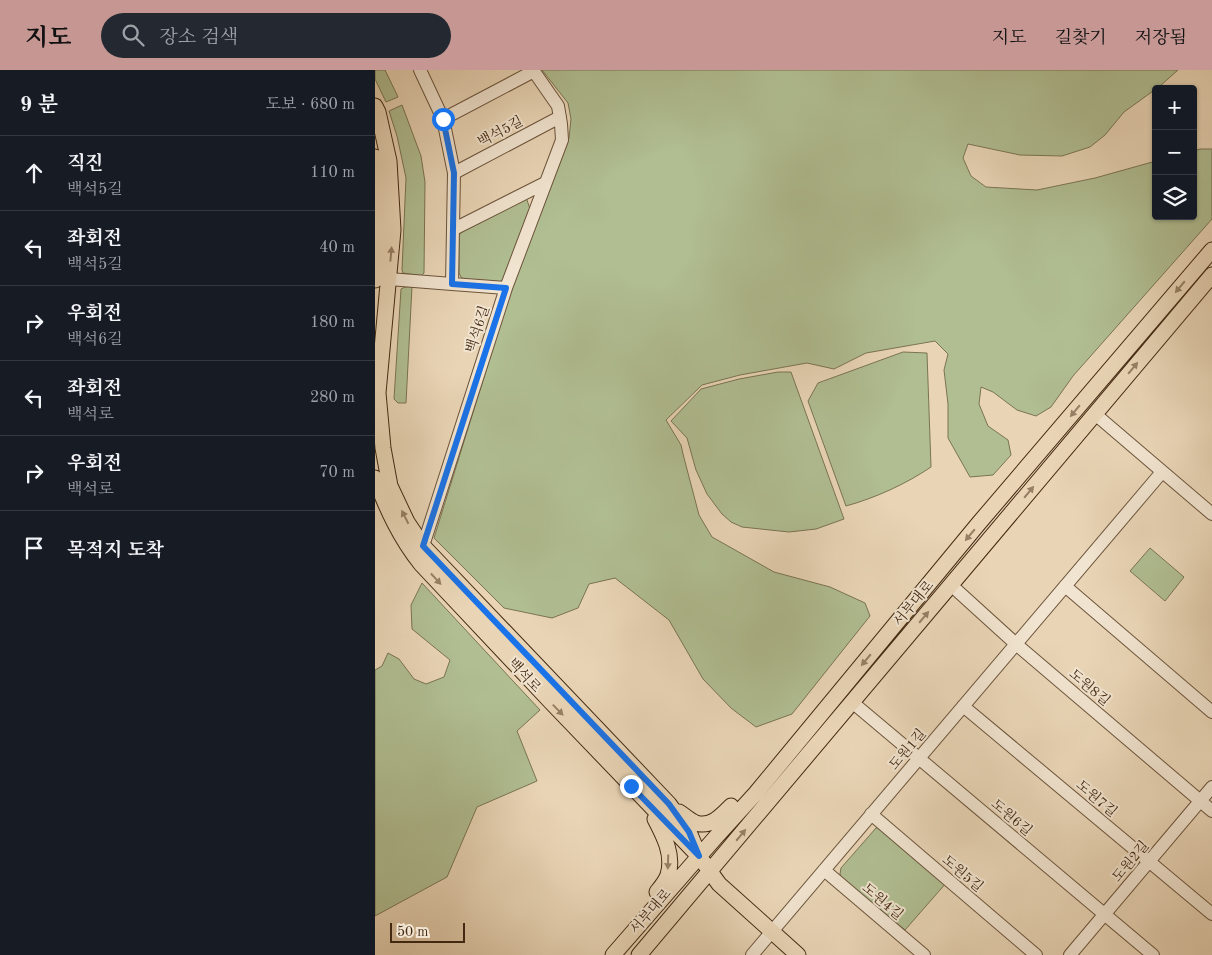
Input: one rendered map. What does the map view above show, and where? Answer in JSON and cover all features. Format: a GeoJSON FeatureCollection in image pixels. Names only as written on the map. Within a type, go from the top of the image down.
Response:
{"type":"FeatureCollection","features":[{"type":"Feature","properties":{"kind":"main road","name":"백석로"},"geometry":{"type":"LineString","coordinates":[[375,106],[389,161],[393,230],[382,279]]}},
{"type":"Feature","properties":{"kind":"main road","name":"백석로"},"geometry":{"type":"LineString","coordinates":[[375,157],[380,206],[382,279],[378,393],[383,448],[390,486],[407,522],[423,546],[669,804],[689,832],[699,856],[719,884],[798,955]]}},
{"type":"Feature","properties":{"kind":"main road","name":"서부대로"},"geometry":{"type":"LineString","coordinates":[[613,955],[756,793],[979,524],[1212,250]]}},
{"type":"Feature","properties":{"kind":"main road","name":"서부대로"},"geometry":{"type":"LineString","coordinates":[[639,955],[1212,275]]}},
{"type":"Feature","properties":{"kind":"main road","name":"백석로"},"geometry":{"type":"LineString","coordinates":[[375,478],[396,526],[408,547],[421,564],[550,702],[699,856]]}},
{"type":"Feature","properties":{"kind":"main road"},"geometry":{"type":"LineString","coordinates":[[669,804],[696,823],[704,824],[713,822],[720,817],[734,802],[756,793]]}},
{"type":"Feature","properties":{"kind":"main road"},"geometry":{"type":"LineString","coordinates":[[645,801],[666,840],[670,859],[667,876],[646,916]]}},
{"type":"Feature","properties":{"kind":"street"},"geometry":{"type":"LineString","coordinates":[[420,70],[443,119],[454,173],[452,284]]}},
{"type":"Feature","properties":{"kind":"street"},"geometry":{"type":"LineString","coordinates":[[443,119],[533,70]]}},
{"type":"Feature","properties":{"kind":"street","name":"백석6길"},"geometry":{"type":"LineString","coordinates":[[423,546],[506,288],[561,140],[558,106],[533,70]]}},
{"type":"Feature","properties":{"kind":"street","name":"백석5길"},"geometry":{"type":"LineString","coordinates":[[454,173],[560,116]]}},
{"type":"Feature","properties":{"kind":"street"},"geometry":{"type":"LineString","coordinates":[[454,229],[545,183]]}},
{"type":"Feature","properties":{"kind":"street"},"geometry":{"type":"LineString","coordinates":[[382,279],[506,288]]}},
{"type":"Feature","properties":{"kind":"street"},"geometry":{"type":"LineString","coordinates":[[1095,414],[1212,514]]}},
{"type":"Feature","properties":{"kind":"street","name":"도원1길"},"geometry":{"type":"LineString","coordinates":[[752,955],[1163,472]]}},
{"type":"Feature","properties":{"kind":"street","name":"도원8길"},"geometry":{"type":"LineString","coordinates":[[951,584],[1016,644],[1212,811]]}},
{"type":"Feature","properties":{"kind":"street"},"geometry":{"type":"LineString","coordinates":[[1065,586],[1212,712]]}},
{"type":"Feature","properties":{"kind":"street","name":"도원6길"},"geometry":{"type":"LineString","coordinates":[[852,702],[1153,955]]}},
{"type":"Feature","properties":{"kind":"street","name":"도원7길"},"geometry":{"type":"LineString","coordinates":[[963,706],[1212,914]]}},
{"type":"Feature","properties":{"kind":"street","name":"도원2길"},"geometry":{"type":"LineString","coordinates":[[1070,955],[1212,787]]}},
{"type":"Feature","properties":{"kind":"street","name":"도원5길"},"geometry":{"type":"LineString","coordinates":[[871,814],[1036,955]]}},
{"type":"Feature","properties":{"kind":"street","name":"도원4길"},"geometry":{"type":"LineString","coordinates":[[824,870],[924,955]]}},
{"type":"Feature","properties":{"kind":"green space"},"geometry":{"type":"Polygon","coordinates":[[[375,70],[385,70],[398,97],[386,102],[375,79],[375,70]]]}},
{"type":"Feature","properties":{"kind":"green space"},"geometry":{"type":"Polygon","coordinates":[[[542,70],[1178,70],[1161,85],[1152,85],[1152,92],[1124,112],[1105,135],[1090,147],[1062,156],[1020,155],[968,144],[963,158],[971,176],[986,187],[1037,190],[1095,178],[1152,162],[1152,220],[1197,220],[1197,150],[1212,149],[1212,219],[1073,376],[1051,407],[1036,416],[1017,410],[993,392],[981,387],[979,404],[988,426],[1008,440],[1011,455],[993,475],[970,477],[948,438],[948,404],[944,370],[948,354],[935,341],[866,353],[834,369],[807,363],[740,375],[702,385],[666,420],[681,445],[699,515],[712,537],[774,572],[830,587],[865,603],[870,616],[792,714],[756,727],[731,708],[703,679],[669,620],[615,578],[589,584],[578,608],[552,618],[504,608],[434,538],[512,287],[569,138],[571,119],[568,103],[542,70]]]}},
{"type":"Feature","properties":{"kind":"green space"},"geometry":{"type":"Polygon","coordinates":[[[402,105],[421,156],[425,182],[424,273],[421,276],[403,273],[402,270],[406,178],[397,136],[389,111],[402,105]]]}},
{"type":"Feature","properties":{"kind":"green space"},"geometry":{"type":"Polygon","coordinates":[[[526,197],[531,212],[503,283],[469,283],[459,273],[459,236],[462,229],[526,197]]]}},
{"type":"Feature","properties":{"kind":"green space"},"geometry":{"type":"Polygon","coordinates":[[[412,286],[406,403],[398,403],[394,399],[401,289],[412,286]]]}},
{"type":"Feature","properties":{"kind":"green space"},"geometry":{"type":"Polygon","coordinates":[[[903,352],[927,353],[931,467],[890,490],[846,506],[808,401],[818,383],[903,352]]]}},
{"type":"Feature","properties":{"kind":"green space"},"geometry":{"type":"Polygon","coordinates":[[[778,372],[791,372],[844,519],[816,529],[789,532],[742,527],[731,522],[722,514],[707,494],[696,470],[687,438],[671,421],[701,389],[739,379],[778,372]]]}},
{"type":"Feature","properties":{"kind":"green space"},"geometry":{"type":"Polygon","coordinates":[[[1150,548],[1184,577],[1165,601],[1130,571],[1150,548]]]}},
{"type":"Feature","properties":{"kind":"green space"},"geometry":{"type":"Polygon","coordinates":[[[422,583],[540,710],[517,731],[537,781],[477,807],[447,877],[375,916],[375,670],[382,666],[388,653],[399,659],[414,679],[426,684],[444,677],[450,660],[412,629],[411,605],[422,583]]]}},
{"type":"Feature","properties":{"kind":"green space"},"geometry":{"type":"Polygon","coordinates":[[[879,827],[947,882],[905,930],[842,879],[840,874],[841,868],[876,828],[879,827]]]}},
{"type":"Feature","properties":{"kind":"route"},"geometry":{"type":"LineString","coordinates":[[443,119],[454,173],[452,284],[506,288],[423,546],[669,804],[689,832],[699,856],[631,786]]}}]}
